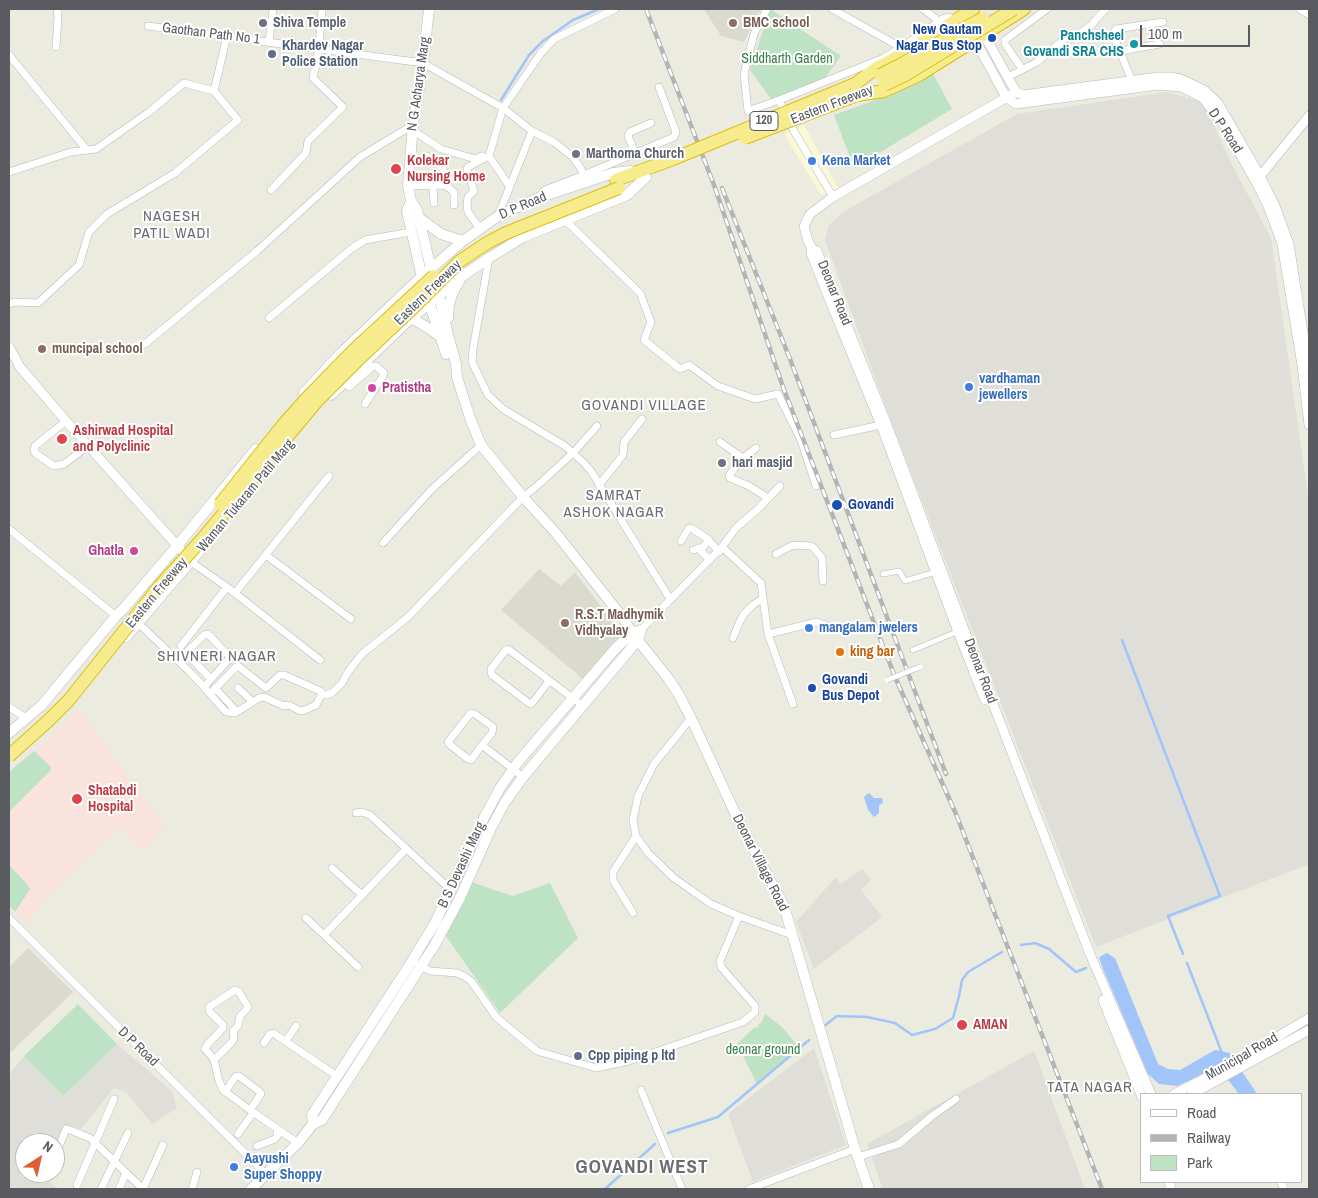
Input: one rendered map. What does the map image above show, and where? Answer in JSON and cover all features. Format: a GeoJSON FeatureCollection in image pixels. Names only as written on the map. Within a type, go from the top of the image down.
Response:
{"type":"FeatureCollection","features":[{"type":"Feature","properties":{"kind":"highway","name":"Eastern Freeway"},"geometry":{"type":"LineString","coordinates":[[882,80],[900,65],[998,9]]}},
{"type":"Feature","properties":{"kind":"highway","name":"Eastern Freeway"},"geometry":{"type":"LineString","coordinates":[[9,756],[49,720],[74,694],[317,401],[460,261],[506,232],[644,173],[856,89],[882,80],[905,75],[1014,9]]}},
{"type":"Feature","properties":{"kind":"highway"},"geometry":{"type":"LineString","coordinates":[[856,89],[884,91],[919,75],[1024,9]]}},
{"type":"Feature","properties":{"kind":"highway"},"geometry":{"type":"LineString","coordinates":[[856,89],[875,69],[912,49],[964,12]]}},
{"type":"Feature","properties":{"kind":"highway","name":"Eastern Freeway"},"geometry":{"type":"LineString","coordinates":[[9,746],[45,714],[78,677],[283,425],[353,350],[454,258],[483,236],[502,226],[617,185]]}},
{"type":"Feature","properties":{"kind":"main road","name":"N G Acharya Marg"},"geometry":{"type":"LineString","coordinates":[[429,9],[423,63],[412,128],[408,186],[411,201],[407,211],[421,277],[444,336]]}},
{"type":"Feature","properties":{"kind":"main road"},"geometry":{"type":"LineString","coordinates":[[1302,9],[1309,13]]}},
{"type":"Feature","properties":{"kind":"main road","name":"D P Road"},"geometry":{"type":"LineString","coordinates":[[421,277],[463,241],[498,216],[538,198],[613,173],[644,173]]}},
{"type":"Feature","properties":{"kind":"main road","name":"Waman Tukaram Patil Marg"},"geometry":{"type":"LineString","coordinates":[[9,761],[52,724],[323,404],[362,371],[411,318],[464,275],[489,258],[524,237],[627,195],[644,173]]}},
{"type":"Feature","properties":{"kind":"main road"},"geometry":{"type":"LineString","coordinates":[[411,201],[417,210],[439,296],[444,336]]}},
{"type":"Feature","properties":{"kind":"main road"},"geometry":{"type":"LineString","coordinates":[[418,217],[441,234],[463,241]]}},
{"type":"Feature","properties":{"kind":"main road"},"geometry":{"type":"LineString","coordinates":[[444,336],[449,304],[453,292],[464,275]]}},
{"type":"Feature","properties":{"kind":"main road","name":"Waman Tukaram Patil Marg"},"geometry":{"type":"LineString","coordinates":[[9,733],[42,705],[280,420],[321,374],[421,277]]}},
{"type":"Feature","properties":{"kind":"main road"},"geometry":{"type":"LineString","coordinates":[[411,318],[444,336]]}},
{"type":"Feature","properties":{"kind":"main road","name":"Deonar Village Road"},"geometry":{"type":"LineString","coordinates":[[444,336],[456,364],[457,377],[481,445],[523,497],[555,532],[637,634],[679,695],[691,718],[742,828],[784,906],[856,1153],[869,1189]]}},
{"type":"Feature","properties":{"kind":"main road","name":"B S Devashi Marg"},"geometry":{"type":"LineString","coordinates":[[313,1124],[312,1115],[435,923],[500,788],[513,769],[615,649],[637,634]]}},
{"type":"Feature","properties":{"kind":"main road","name":"B S Devashi Marg"},"geometry":{"type":"LineString","coordinates":[[255,1188],[298,1143],[313,1124],[322,1120],[434,946],[460,898],[491,828],[505,802],[523,777],[623,656],[637,634]]}},
{"type":"Feature","properties":{"kind":"main road"},"geometry":{"type":"LineString","coordinates":[[615,649],[623,656]]}},
{"type":"Feature","properties":{"kind":"street"},"geometry":{"type":"LineString","coordinates":[[56,9],[58,17],[56,46]]}},
{"type":"Feature","properties":{"kind":"street"},"geometry":{"type":"LineString","coordinates":[[269,42],[273,9]]}},
{"type":"Feature","properties":{"kind":"street"},"geometry":{"type":"LineString","coordinates":[[271,190],[306,153],[308,141],[343,107],[313,78],[319,48],[322,9]]}},
{"type":"Feature","properties":{"kind":"street"},"geometry":{"type":"LineString","coordinates":[[145,344],[257,250],[360,158],[412,128],[441,149],[475,159],[486,153],[501,107],[541,53],[554,39],[614,9]]}},
{"type":"Feature","properties":{"kind":"street"},"geometry":{"type":"LineString","coordinates":[[767,9],[754,34],[744,74],[748,110],[884,58],[942,19],[964,12],[1016,92]]}},
{"type":"Feature","properties":{"kind":"street"},"geometry":{"type":"LineString","coordinates":[[832,9],[900,48]]}},
{"type":"Feature","properties":{"kind":"street"},"geometry":{"type":"LineString","coordinates":[[924,9],[935,18]]}},
{"type":"Feature","properties":{"kind":"street"},"geometry":{"type":"LineString","coordinates":[[1022,70],[1005,44],[1005,40],[1047,9]]}},
{"type":"Feature","properties":{"kind":"street"},"geometry":{"type":"LineString","coordinates":[[1008,77],[1037,62],[1068,36],[1079,34],[1092,25],[1106,9]]}},
{"type":"Feature","properties":{"kind":"street"},"geometry":{"type":"LineString","coordinates":[[1132,81],[1113,35],[1116,29],[1163,22]]}},
{"type":"Feature","properties":{"kind":"street","name":"Gaothan Path No 1"},"geometry":{"type":"LineString","coordinates":[[148,26],[423,63]]}},
{"type":"Feature","properties":{"kind":"street"},"geometry":{"type":"LineString","coordinates":[[214,91],[227,36]]}},
{"type":"Feature","properties":{"kind":"street"},"geometry":{"type":"LineString","coordinates":[[979,37],[1006,97]]}},
{"type":"Feature","properties":{"kind":"street"},"geometry":{"type":"LineString","coordinates":[[1120,51],[1160,44]]}},
{"type":"Feature","properties":{"kind":"street"},"geometry":{"type":"LineString","coordinates":[[9,55],[87,150]]}},
{"type":"Feature","properties":{"kind":"street"},"geometry":{"type":"LineString","coordinates":[[423,63],[478,98],[501,107],[532,131],[554,142],[573,157],[584,175]]}},
{"type":"Feature","properties":{"kind":"street","name":"D P Road"},"geometry":{"type":"LineString","coordinates":[[1006,97],[1016,104],[1114,87],[1132,81],[1159,77],[1182,79],[1204,90],[1218,103],[1258,179]]}},
{"type":"Feature","properties":{"kind":"street"},"geometry":{"type":"LineString","coordinates":[[9,172],[71,152],[96,149],[149,112],[184,84],[214,91],[238,120],[175,173],[107,214],[89,232],[79,265],[38,303],[14,302],[9,304]]}},
{"type":"Feature","properties":{"kind":"street","name":"D P Road"},"geometry":{"type":"LineString","coordinates":[[1016,92],[1023,95],[1158,85],[1181,87],[1203,98],[1223,124],[1275,206],[1289,244],[1305,360],[1309,424]]}},
{"type":"Feature","properties":{"kind":"street"},"geometry":{"type":"LineString","coordinates":[[538,198],[545,190],[674,136],[676,132],[659,87]]}},
{"type":"Feature","properties":{"kind":"street","name":"Deonar Road"},"geometry":{"type":"LineString","coordinates":[[961,630],[936,572],[927,539],[881,426],[863,375],[821,270],[811,253],[812,248],[804,226],[810,214],[833,197],[1016,92]]}},
{"type":"Feature","properties":{"kind":"street"},"geometry":{"type":"LineString","coordinates":[[778,100],[833,197]]}},
{"type":"Feature","properties":{"kind":"street"},"geometry":{"type":"LineString","coordinates":[[501,107],[489,156],[510,187]]}},
{"type":"Feature","properties":{"kind":"street"},"geometry":{"type":"LineString","coordinates":[[1258,179],[1309,116]]}},
{"type":"Feature","properties":{"kind":"street"},"geometry":{"type":"LineString","coordinates":[[635,153],[628,136],[630,132],[651,123]]}},
{"type":"Feature","properties":{"kind":"street"},"geometry":{"type":"LineString","coordinates":[[498,216],[532,131]]}},
{"type":"Feature","properties":{"kind":"street"},"geometry":{"type":"LineString","coordinates":[[427,156],[442,168],[445,173],[445,185]]}},
{"type":"Feature","properties":{"kind":"street"},"geometry":{"type":"LineString","coordinates":[[480,229],[468,212],[468,197],[474,191],[467,169],[489,156]]}},
{"type":"Feature","properties":{"kind":"street"},"geometry":{"type":"LineString","coordinates":[[408,186],[445,185],[454,192],[454,205]]}},
{"type":"Feature","properties":{"kind":"street"},"geometry":{"type":"LineString","coordinates":[[433,186],[434,203]]}},
{"type":"Feature","properties":{"kind":"street"},"geometry":{"type":"LineString","coordinates":[[565,220],[640,294],[651,322],[644,340],[680,369],[689,365],[718,386],[755,399],[778,394],[801,440],[816,486]]}},
{"type":"Feature","properties":{"kind":"street"},"geometry":{"type":"LineString","coordinates":[[269,318],[351,249],[365,240],[411,232]]}},
{"type":"Feature","properties":{"kind":"street"},"geometry":{"type":"LineString","coordinates":[[489,258],[472,362],[488,394],[503,409],[565,446],[592,471],[670,599]]}},
{"type":"Feature","properties":{"kind":"street"},"geometry":{"type":"LineString","coordinates":[[9,347],[20,367],[191,562],[235,593],[320,660]]}},
{"type":"Feature","properties":{"kind":"street","name":"D P Road"},"geometry":{"type":"LineString","coordinates":[[1305,360],[1309,370]]}},
{"type":"Feature","properties":{"kind":"street"},"geometry":{"type":"LineString","coordinates":[[349,387],[362,371],[373,366],[376,366],[384,373],[365,404]]}},
{"type":"Feature","properties":{"kind":"street","name":"Deonar Road"},"geometry":{"type":"LineString","coordinates":[[863,375],[887,425],[961,630],[1082,940],[1138,1076],[1149,1093]]}},
{"type":"Feature","properties":{"kind":"street"},"geometry":{"type":"LineString","coordinates":[[599,485],[623,455],[624,442],[642,420]]}},
{"type":"Feature","properties":{"kind":"street"},"geometry":{"type":"LineString","coordinates":[[66,421],[35,446],[34,450],[36,453],[54,466],[64,464],[88,446]]}},
{"type":"Feature","properties":{"kind":"street"},"geometry":{"type":"LineString","coordinates":[[321,695],[333,692],[342,683],[362,654],[408,617],[523,497],[573,453],[597,426]]}},
{"type":"Feature","properties":{"kind":"street"},"geometry":{"type":"LineString","coordinates":[[834,435],[881,426]]}},
{"type":"Feature","properties":{"kind":"street"},"geometry":{"type":"LineString","coordinates":[[720,442],[743,458]]}},
{"type":"Feature","properties":{"kind":"street"},"geometry":{"type":"LineString","coordinates":[[383,543],[432,489],[481,445]]}},
{"type":"Feature","properties":{"kind":"street"},"geometry":{"type":"LineString","coordinates":[[756,448],[736,466],[730,478],[749,486],[768,498]]}},
{"type":"Feature","properties":{"kind":"street"},"geometry":{"type":"LineString","coordinates":[[235,593],[329,476]]}},
{"type":"Feature","properties":{"kind":"street","name":"B S Devashi Marg"},"geometry":{"type":"LineString","coordinates":[[637,634],[721,550],[736,528],[780,486]]}},
{"type":"Feature","properties":{"kind":"street"},"geometry":{"type":"LineString","coordinates":[[681,541],[689,528],[691,528],[709,540],[761,583],[768,634],[793,704]]}},
{"type":"Feature","properties":{"kind":"street"},"geometry":{"type":"LineString","coordinates":[[9,529],[116,616]]}},
{"type":"Feature","properties":{"kind":"street"},"geometry":{"type":"LineString","coordinates":[[709,540],[705,546],[695,549],[710,560]]}},
{"type":"Feature","properties":{"kind":"street"},"geometry":{"type":"LineString","coordinates":[[776,554],[791,546],[813,547],[822,558],[823,581]]}},
{"type":"Feature","properties":{"kind":"street"},"geometry":{"type":"LineString","coordinates":[[266,555],[351,619]]}},
{"type":"Feature","properties":{"kind":"street"},"geometry":{"type":"LineString","coordinates":[[883,574],[899,572],[905,582],[936,572]]}},
{"type":"Feature","properties":{"kind":"street"},"geometry":{"type":"LineString","coordinates":[[181,646],[227,587]]}},
{"type":"Feature","properties":{"kind":"street"},"geometry":{"type":"LineString","coordinates":[[733,638],[744,614],[753,604],[763,598]]}},
{"type":"Feature","properties":{"kind":"street"},"geometry":{"type":"LineString","coordinates":[[768,634],[817,622],[828,626]]}},
{"type":"Feature","properties":{"kind":"street"},"geometry":{"type":"LineString","coordinates":[[138,623],[202,685],[213,691],[226,712],[236,713],[259,698],[264,697],[284,706],[292,706],[300,711],[316,705],[322,693],[284,674],[280,675],[266,688],[264,697]]}},
{"type":"Feature","properties":{"kind":"street"},"geometry":{"type":"LineString","coordinates":[[913,650],[961,630]]}},
{"type":"Feature","properties":{"kind":"street"},"geometry":{"type":"LineString","coordinates":[[178,661],[204,635],[208,634],[229,656],[202,685]]}},
{"type":"Feature","properties":{"kind":"street"},"geometry":{"type":"LineString","coordinates":[[549,681],[530,704],[492,675],[491,669],[508,649],[583,706]]}},
{"type":"Feature","properties":{"kind":"street"},"geometry":{"type":"LineString","coordinates":[[186,653],[209,677]]}},
{"type":"Feature","properties":{"kind":"street"},"geometry":{"type":"LineString","coordinates":[[213,691],[238,666],[266,688]]}},
{"type":"Feature","properties":{"kind":"street"},"geometry":{"type":"LineString","coordinates":[[887,680],[920,667]]}},
{"type":"Feature","properties":{"kind":"street"},"geometry":{"type":"LineString","coordinates":[[238,688],[253,702]]}},
{"type":"Feature","properties":{"kind":"street"},"geometry":{"type":"LineString","coordinates":[[9,707],[26,718]]}},
{"type":"Feature","properties":{"kind":"street"},"geometry":{"type":"LineString","coordinates":[[472,713],[493,727],[492,732],[482,745],[471,760],[448,742],[472,713]]}},
{"type":"Feature","properties":{"kind":"street"},"geometry":{"type":"LineString","coordinates":[[691,718],[654,764],[638,796],[633,820],[636,836],[648,853],[674,878],[711,904],[792,935]]}},
{"type":"Feature","properties":{"kind":"street"},"geometry":{"type":"LineString","coordinates":[[482,745],[523,777]]}},
{"type":"Feature","properties":{"kind":"street"},"geometry":{"type":"LineString","coordinates":[[356,813],[362,812],[370,815],[460,898]]}},
{"type":"Feature","properties":{"kind":"street"},"geometry":{"type":"LineString","coordinates":[[632,913],[613,880],[613,872],[636,836]]}},
{"type":"Feature","properties":{"kind":"street"},"geometry":{"type":"LineString","coordinates":[[324,935],[406,849]]}},
{"type":"Feature","properties":{"kind":"street"},"geometry":{"type":"LineString","coordinates":[[332,868],[362,895]]}},
{"type":"Feature","properties":{"kind":"street"},"geometry":{"type":"LineString","coordinates":[[412,961],[430,971],[457,973],[472,981],[496,1017],[537,1051],[596,1068],[629,1061],[743,1022],[755,1012],[755,1006],[721,967],[720,961],[739,916]]}},
{"type":"Feature","properties":{"kind":"street","name":"D P Road"},"geometry":{"type":"LineString","coordinates":[[9,918],[267,1175]]}},
{"type":"Feature","properties":{"kind":"street"},"geometry":{"type":"LineString","coordinates":[[306,918],[358,967]]}},
{"type":"Feature","properties":{"kind":"street"},"geometry":{"type":"LineString","coordinates":[[214,1060],[234,1039],[233,1031],[238,1026],[240,1016],[248,1007],[236,990],[209,1007],[209,1011],[223,1028],[207,1045],[206,1049],[214,1060],[223,1090],[298,1143]]}},
{"type":"Feature","properties":{"kind":"street","name":"Municipal Road"},"geometry":{"type":"LineString","coordinates":[[1242,1063],[1309,1018]]}},
{"type":"Feature","properties":{"kind":"street"},"geometry":{"type":"LineString","coordinates":[[286,1041],[296,1026]]}},
{"type":"Feature","properties":{"kind":"street","name":"Municipal Road"},"geometry":{"type":"LineString","coordinates":[[1176,1093],[1218,1076],[1309,1030]]}},
{"type":"Feature","properties":{"kind":"street"},"geometry":{"type":"LineString","coordinates":[[264,1043],[270,1034],[273,1033],[337,1076]]}},
{"type":"Feature","properties":{"kind":"street"},"geometry":{"type":"LineString","coordinates":[[225,1092],[236,1076],[238,1076],[261,1094],[238,1134]]}},
{"type":"Feature","properties":{"kind":"street","name":"Deonar Road"},"geometry":{"type":"LineString","coordinates":[[1138,1076],[1141,1093]]}},
{"type":"Feature","properties":{"kind":"street","name":"Municipal Road"},"geometry":{"type":"LineString","coordinates":[[1193,1093],[1218,1076]]}},
{"type":"Feature","properties":{"kind":"street"},"geometry":{"type":"LineString","coordinates":[[641,1090],[682,1189]]}},
{"type":"Feature","properties":{"kind":"street"},"geometry":{"type":"LineString","coordinates":[[77,1185],[114,1099]]}},
{"type":"Feature","properties":{"kind":"street"},"geometry":{"type":"LineString","coordinates":[[749,1189],[856,1153],[899,1144],[932,1116],[956,1099]]}},
{"type":"Feature","properties":{"kind":"street"},"geometry":{"type":"LineString","coordinates":[[257,1146],[275,1139],[278,1136],[278,1129]]}},
{"type":"Feature","properties":{"kind":"street"},"geometry":{"type":"LineString","coordinates":[[65,1133],[66,1130],[70,1130],[90,1138],[143,1189],[163,1145]]}},
{"type":"Feature","properties":{"kind":"street"},"geometry":{"type":"LineString","coordinates":[[101,1189],[128,1133]]}},
{"type":"Feature","properties":{"kind":"street"},"geometry":{"type":"LineString","coordinates":[[192,1189],[197,1172]]}},
{"type":"Feature","properties":{"kind":"street"},"geometry":{"type":"LineString","coordinates":[[119,1189],[126,1173]]}},
{"type":"Feature","properties":{"kind":"shaded area","name":"BMC school"},"geometry":{"type":"Polygon","coordinates":[[[704,9],[761,9],[744,42],[721,36],[704,9]]]}},
{"type":"Feature","properties":{"kind":"shaded area"},"geometry":{"type":"Polygon","coordinates":[[[1167,92],[1198,101],[1205,106],[1231,163],[1271,238],[1309,502],[1309,864],[1096,947],[889,416],[825,240],[829,225],[843,212],[1017,114],[1167,92]]]}},
{"type":"Feature","properties":{"kind":"shaded area","name":"Kena Market"},"geometry":{"type":"Polygon","coordinates":[[[804,125],[838,188],[821,195],[784,134],[804,125]]]}},
{"type":"Feature","properties":{"kind":"shaded area","name":"R.S.T Madhymik Vidhyalay"},"geometry":{"type":"Polygon","coordinates":[[[539,569],[561,586],[575,572],[623,636],[583,679],[501,610],[539,569]]]}},
{"type":"Feature","properties":{"kind":"shaded area","name":"Shatabdi Hospital"},"geometry":{"type":"Polygon","coordinates":[[[79,709],[165,827],[143,851],[120,827],[45,900],[27,923],[9,905],[9,772],[79,709]]]}},
{"type":"Feature","properties":{"kind":"shaded area"},"geometry":{"type":"Polygon","coordinates":[[[863,869],[871,879],[861,890],[882,917],[814,969],[796,922],[836,877],[840,884],[863,869]]]}},
{"type":"Feature","properties":{"kind":"shaded area"},"geometry":{"type":"Polygon","coordinates":[[[28,948],[73,992],[9,1054],[9,967],[28,948]]]}},
{"type":"Feature","properties":{"kind":"shaded area"},"geometry":{"type":"Polygon","coordinates":[[[117,1044],[172,1091],[177,1108],[152,1124],[126,1092],[114,1088],[81,1129],[64,1125],[61,1133],[15,1133],[15,1183],[51,1183],[59,1189],[9,1189],[9,1075],[24,1056],[63,1096],[117,1044]]]}},
{"type":"Feature","properties":{"kind":"shaded area"},"geometry":{"type":"Polygon","coordinates":[[[814,1048],[846,1145],[753,1182],[728,1114],[814,1048]]]}},
{"type":"Feature","properties":{"kind":"shaded area"},"geometry":{"type":"Polygon","coordinates":[[[1034,1051],[1085,1189],[883,1189],[867,1144],[1034,1051]]]}},
{"type":"Feature","properties":{"kind":"green space","name":"Siddharth Garden"},"geometry":{"type":"Polygon","coordinates":[[[770,9],[841,56],[824,79],[771,99],[750,70],[770,9]]]}},
{"type":"Feature","properties":{"kind":"green space"},"geometry":{"type":"Polygon","coordinates":[[[932,72],[952,109],[854,168],[834,115],[903,89],[932,72]]]}},
{"type":"Feature","properties":{"kind":"green space"},"geometry":{"type":"Polygon","coordinates":[[[34,751],[50,766],[51,770],[9,812],[9,772],[34,751]]]}},
{"type":"Feature","properties":{"kind":"green space"},"geometry":{"type":"Polygon","coordinates":[[[9,865],[30,889],[15,912],[9,905],[9,865]]]}},
{"type":"Feature","properties":{"kind":"green space"},"geometry":{"type":"Polygon","coordinates":[[[465,880],[513,896],[550,883],[578,938],[500,1013],[446,936],[465,880]]]}},
{"type":"Feature","properties":{"kind":"green space"},"geometry":{"type":"Polygon","coordinates":[[[78,1004],[117,1044],[63,1096],[24,1056],[78,1004]]]}},
{"type":"Feature","properties":{"kind":"green space","name":"deonar ground"},"geometry":{"type":"Polygon","coordinates":[[[765,1014],[782,1027],[800,1048],[757,1084],[737,1044],[755,1027],[759,1028],[758,1025],[765,1014]]]}},
{"type":"Feature","properties":{"kind":"water"},"geometry":{"type":"Polygon","coordinates":[[[869,793],[874,798],[882,798],[883,803],[879,805],[879,813],[874,817],[868,810],[864,797],[869,793]]]}},
{"type":"Feature","properties":{"kind":"water"},"geometry":{"type":"Polygon","coordinates":[[[1107,953],[1115,958],[1158,1064],[1168,1069],[1180,1070],[1215,1050],[1230,1053],[1256,1093],[1238,1093],[1218,1067],[1177,1086],[1159,1084],[1148,1074],[1099,957],[1107,953]]]}},
{"type":"Feature","properties":{"kind":"waterway"},"geometry":{"type":"LineString","coordinates":[[501,100],[529,55],[543,41],[573,20],[599,9]]}},
{"type":"Feature","properties":{"kind":"waterway"},"geometry":{"type":"LineString","coordinates":[[1122,640],[1220,896],[1168,916],[1183,954]]}},
{"type":"Feature","properties":{"kind":"waterway"},"geometry":{"type":"LineString","coordinates":[[1021,945],[1035,943],[1049,949],[1076,972],[1086,968]]}},
{"type":"Feature","properties":{"kind":"waterway"},"geometry":{"type":"LineString","coordinates":[[823,1027],[837,1016],[867,1017],[895,1023],[912,1035],[935,1029],[953,1018],[962,980],[968,972],[1002,952]]}},
{"type":"Feature","properties":{"kind":"waterway"},"geometry":{"type":"LineString","coordinates":[[1187,963],[1222,1053]]}},
{"type":"Feature","properties":{"kind":"waterway"},"geometry":{"type":"LineString","coordinates":[[668,1133],[718,1117],[809,1040]]}},
{"type":"Feature","properties":{"kind":"waterway"},"geometry":{"type":"LineString","coordinates":[[605,1189],[655,1144]]}},
{"type":"Feature","properties":{"kind":"railway"},"geometry":{"type":"LineString","coordinates":[[646,9],[714,185],[783,387],[895,677],[956,814],[1102,1189]]}},
{"type":"Feature","properties":{"kind":"railway"},"geometry":{"type":"LineString","coordinates":[[722,188],[790,359],[946,774]]}},
{"type":"Feature","properties":{"kind":"place","name":"Shiva Temple"},"geometry":{"type":"Point","coordinates":[263,23]}},
{"type":"Feature","properties":{"kind":"place","name":"BMC school"},"geometry":{"type":"Point","coordinates":[733,23]}},
{"type":"Feature","properties":{"kind":"place","name":"New Gautam Nagar Bus Stop"},"geometry":{"type":"Point","coordinates":[992,38]}},
{"type":"Feature","properties":{"kind":"place","name":"Panchsheel Govandi SRA CHS"},"geometry":{"type":"Point","coordinates":[1134,44]}},
{"type":"Feature","properties":{"kind":"place","name":"Khardev Nagar Police Station"},"geometry":{"type":"Point","coordinates":[272,54]}},
{"type":"Feature","properties":{"kind":"place","name":"Marthoma Church"},"geometry":{"type":"Point","coordinates":[576,154]}},
{"type":"Feature","properties":{"kind":"place","name":"Kena Market"},"geometry":{"type":"Point","coordinates":[812,161]}},
{"type":"Feature","properties":{"kind":"place","name":"Kolekar Nursing Home"},"geometry":{"type":"Point","coordinates":[396,169]}},
{"type":"Feature","properties":{"kind":"place","name":"muncipal school"},"geometry":{"type":"Point","coordinates":[42,349]}},
{"type":"Feature","properties":{"kind":"place","name":"vardhaman jewellers"},"geometry":{"type":"Point","coordinates":[969,387]}},
{"type":"Feature","properties":{"kind":"place","name":"Pratistha"},"geometry":{"type":"Point","coordinates":[372,388]}},
{"type":"Feature","properties":{"kind":"place","name":"Ashirwad Hospital and Polyclinic"},"geometry":{"type":"Point","coordinates":[62,439]}},
{"type":"Feature","properties":{"kind":"place","name":"hari masjid"},"geometry":{"type":"Point","coordinates":[722,463]}},
{"type":"Feature","properties":{"kind":"place","name":"Govandi"},"geometry":{"type":"Point","coordinates":[837,505]}},
{"type":"Feature","properties":{"kind":"place","name":"Ghatla"},"geometry":{"type":"Point","coordinates":[134,551]}},
{"type":"Feature","properties":{"kind":"place","name":"R.S.T Madhymik Vidhyalay"},"geometry":{"type":"Point","coordinates":[565,623]}},
{"type":"Feature","properties":{"kind":"place","name":"mangalam jwelers"},"geometry":{"type":"Point","coordinates":[809,628]}},
{"type":"Feature","properties":{"kind":"place","name":"king bar"},"geometry":{"type":"Point","coordinates":[840,652]}},
{"type":"Feature","properties":{"kind":"place","name":"Govandi Bus Depot"},"geometry":{"type":"Point","coordinates":[812,688]}},
{"type":"Feature","properties":{"kind":"place","name":"Shatabdi Hospital"},"geometry":{"type":"Point","coordinates":[77,799]}},
{"type":"Feature","properties":{"kind":"place","name":"AMAN"},"geometry":{"type":"Point","coordinates":[962,1025]}},
{"type":"Feature","properties":{"kind":"place","name":"Cpp piping p ltd"},"geometry":{"type":"Point","coordinates":[578,1056]}},
{"type":"Feature","properties":{"kind":"place","name":"Aayushi Super Shoppy"},"geometry":{"type":"Point","coordinates":[234,1167]}},
{"type":"Feature","properties":{"kind":"district","name":"NAGESH PATIL WADI"},"geometry":{"type":"Point","coordinates":[172,226]}},
{"type":"Feature","properties":{"kind":"district","name":"GOVANDI VILLAGE"},"geometry":{"type":"Point","coordinates":[644,406]}},
{"type":"Feature","properties":{"kind":"district","name":"SAMRAT ASHOK NAGAR"},"geometry":{"type":"Point","coordinates":[614,504]}},
{"type":"Feature","properties":{"kind":"district","name":"SHIVNERI NAGAR"},"geometry":{"type":"Point","coordinates":[217,657]}},
{"type":"Feature","properties":{"kind":"district","name":"TATA NAGAR"},"geometry":{"type":"Point","coordinates":[1090,1088]}},
{"type":"Feature","properties":{"kind":"district","name":"GOVANDI WEST"},"geometry":{"type":"Point","coordinates":[642,1168]}}]}
